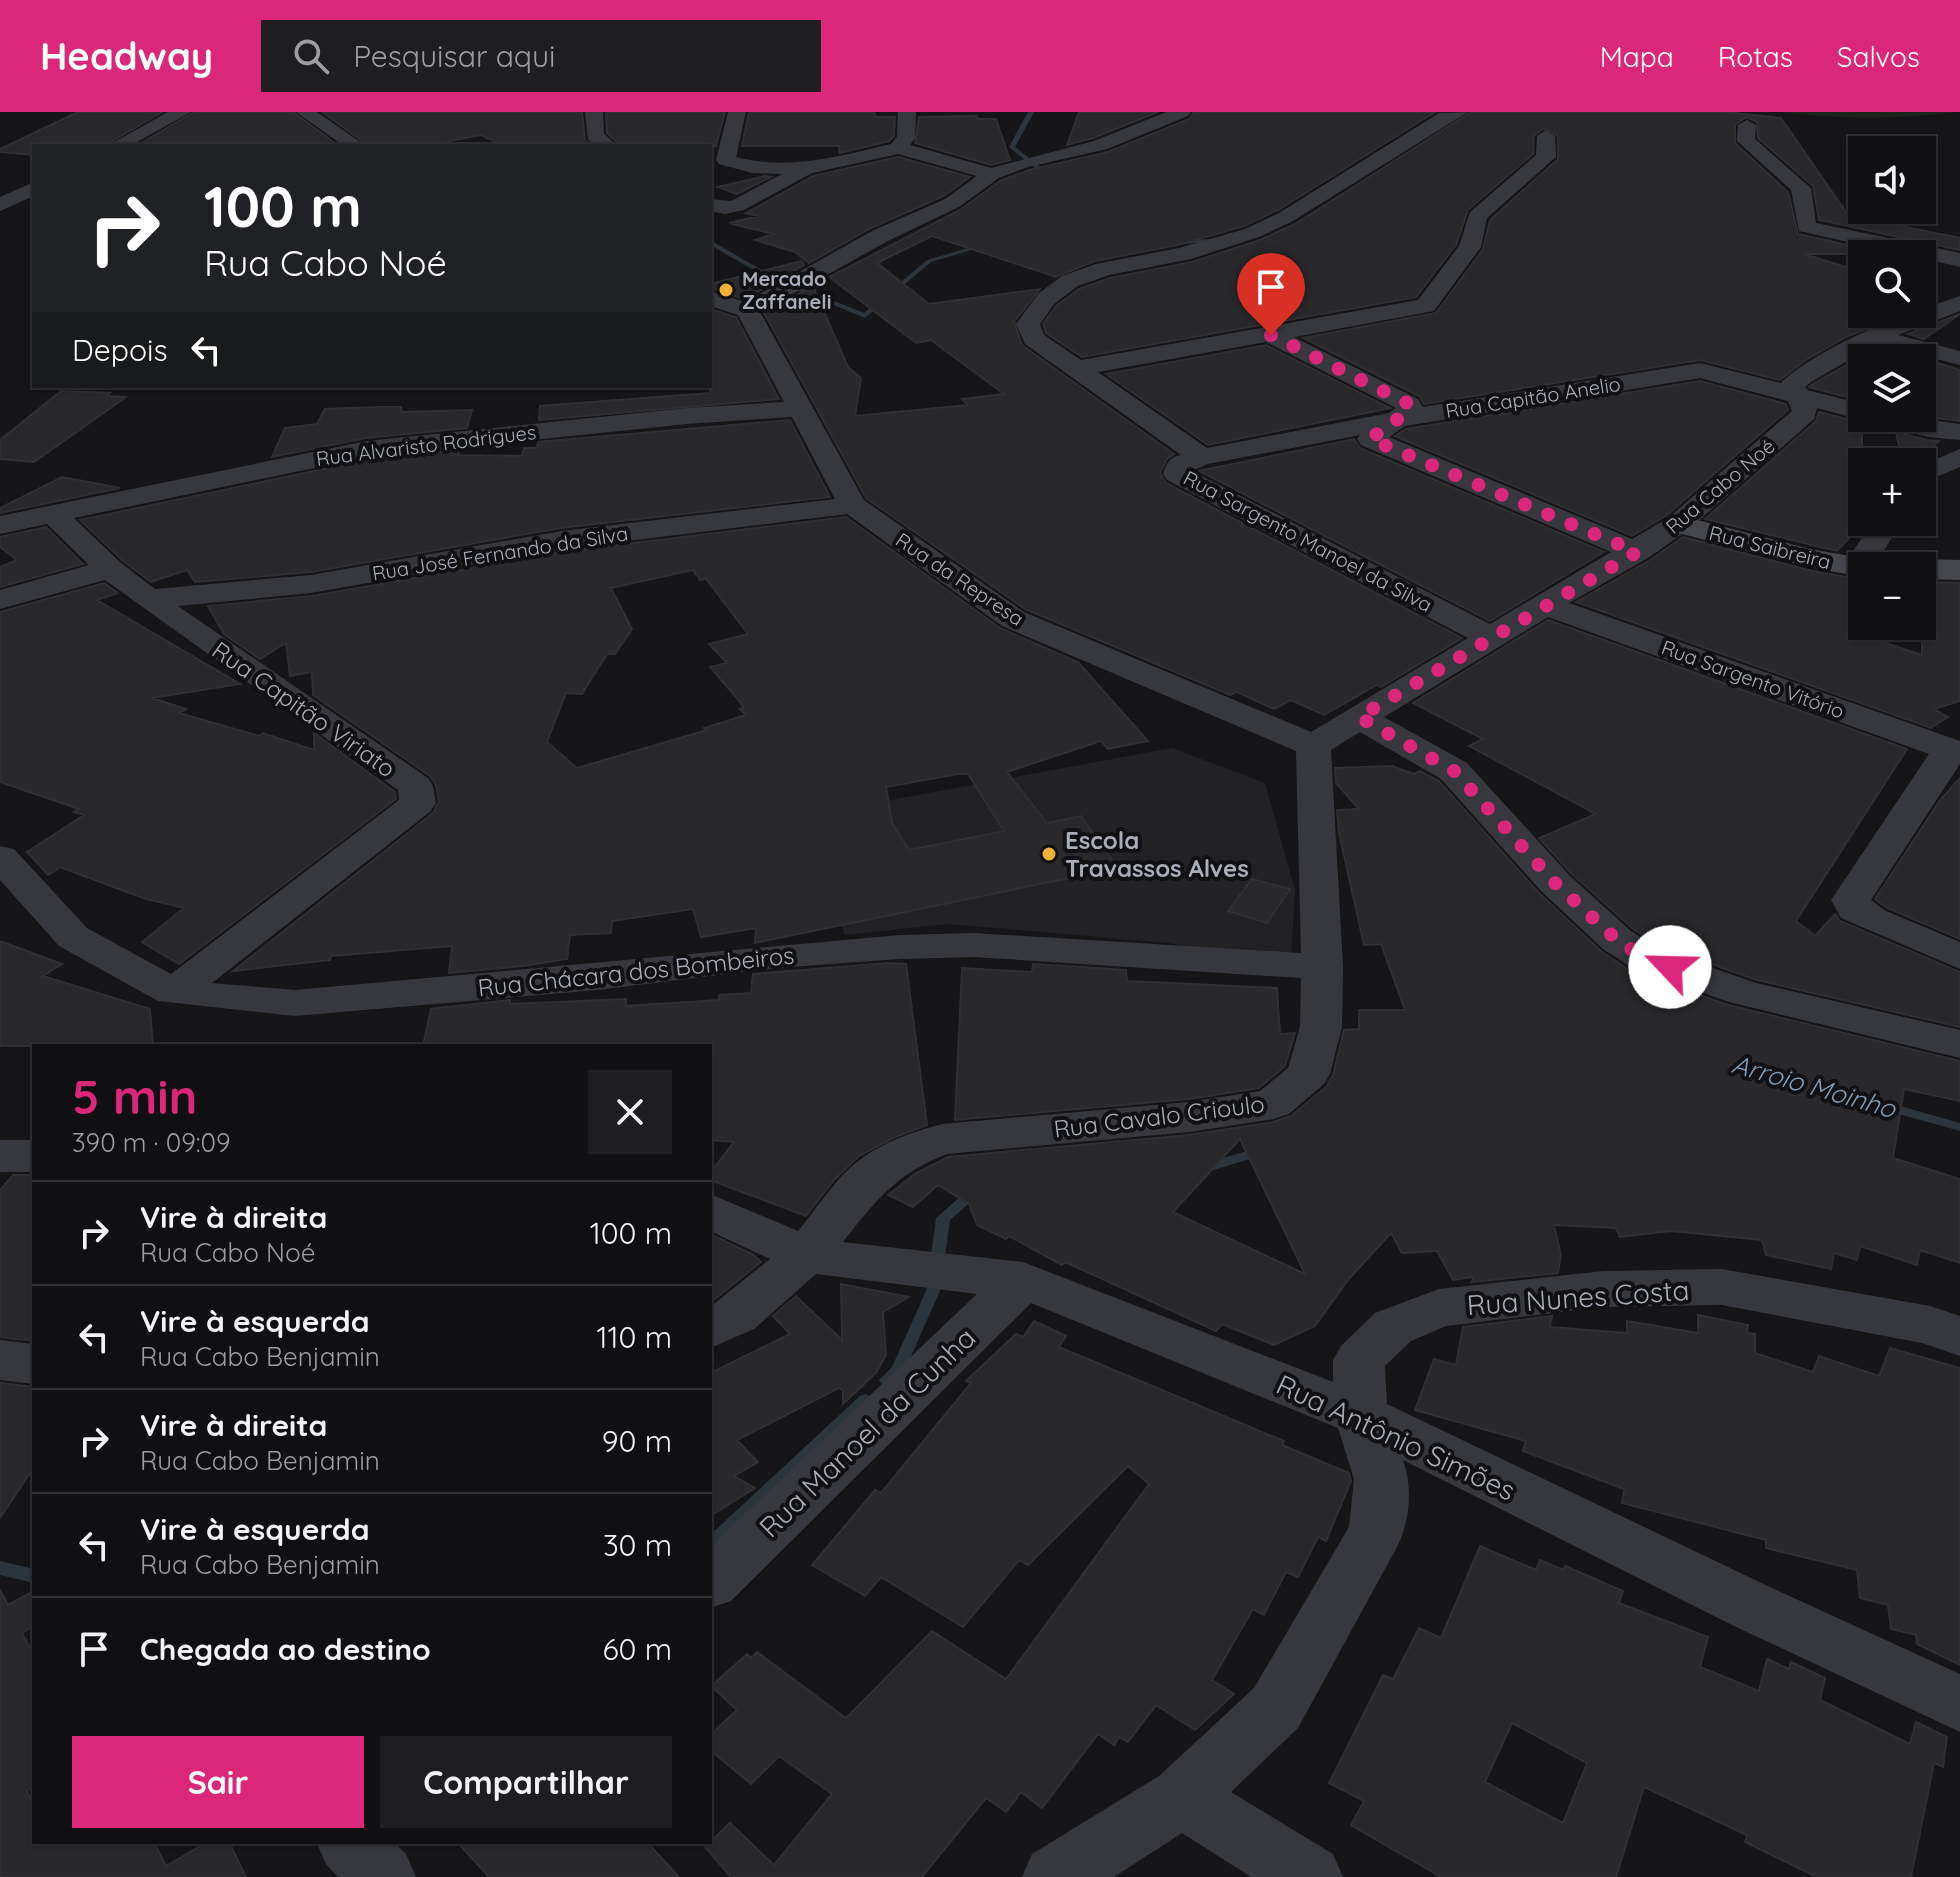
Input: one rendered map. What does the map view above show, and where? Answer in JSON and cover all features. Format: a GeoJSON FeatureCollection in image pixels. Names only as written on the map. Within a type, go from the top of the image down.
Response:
{"type":"FeatureCollection","features":[{"type":"Feature","properties":{"kind":"street"},"geometry":{"type":"LineString","coordinates":[[132,143],[182,112]]}},
{"type":"Feature","properties":{"kind":"street"},"geometry":{"type":"LineString","coordinates":[[305,112],[354,144]]}},
{"type":"Feature","properties":{"kind":"street"},"geometry":{"type":"LineString","coordinates":[[594,112],[595,136],[606,144]]}},
{"type":"Feature","properties":{"kind":"street"},"geometry":{"type":"LineString","coordinates":[[737,112],[726,160],[752,167],[806,169],[898,148],[992,174]]}},
{"type":"Feature","properties":{"kind":"street"},"geometry":{"type":"LineString","coordinates":[[898,148],[906,138],[907,112]]}},
{"type":"Feature","properties":{"kind":"street"},"geometry":{"type":"LineString","coordinates":[[712,299],[747,310],[880,236],[952,203],[992,174],[1022,163],[1100,145],[1182,112]]}},
{"type":"Feature","properties":{"kind":"street","name":"Rua Sargento Manoel da Silva"},"geometry":{"type":"LineString","coordinates":[[1202,457],[1034,339],[1028,324],[1046,299],[1070,281],[1104,269],[1183,254],[1252,233],[1286,217],[1445,117],[1459,112]]}},
{"type":"Feature","properties":{"kind":"street"},"geometry":{"type":"LineString","coordinates":[[1747,125],[1746,141],[1801,188],[1806,227],[1960,260]]}},
{"type":"Feature","properties":{"kind":"street"},"geometry":{"type":"LineString","coordinates":[[1075,369],[1426,306],[1470,247],[1477,216],[1546,157],[1546,136]]}},
{"type":"Feature","properties":{"kind":"street"},"geometry":{"type":"LineString","coordinates":[[712,205],[737,206],[806,169]]}},
{"type":"Feature","properties":{"kind":"street"},"geometry":{"type":"LineString","coordinates":[[0,205],[32,189]]}},
{"type":"Feature","properties":{"kind":"street"},"geometry":{"type":"LineString","coordinates":[[1795,395],[1792,386],[1802,377],[1874,336],[1960,303]]}},
{"type":"Feature","properties":{"kind":"street","name":"Rua da Represa"},"geometry":{"type":"LineString","coordinates":[[747,310],[853,505],[1013,619],[1313,746]]}},
{"type":"Feature","properties":{"kind":"street"},"geometry":{"type":"LineString","coordinates":[[1271,335],[1409,404],[1410,410],[1370,439],[1637,552]]}},
{"type":"Feature","properties":{"kind":"street"},"geometry":{"type":"LineString","coordinates":[[1874,336],[1960,358]]}},
{"type":"Feature","properties":{"kind":"street","name":"Rua Capitão Anelio"},"geometry":{"type":"LineString","coordinates":[[1202,457],[1394,420],[1700,370],[1848,408]]}},
{"type":"Feature","properties":{"kind":"street","name":"Rua Cabo Noé"},"geometry":{"type":"LineString","coordinates":[[1359,717],[1637,552],[1678,524],[1805,413],[1804,406],[1795,395]]}},
{"type":"Feature","properties":{"kind":"street","name":"Rua Alvaristo Rodrigues"},"geometry":{"type":"LineString","coordinates":[[0,525],[140,493],[367,449],[687,416],[803,409]]}},
{"type":"Feature","properties":{"kind":"street"},"geometry":{"type":"LineString","coordinates":[[1936,430],[1960,432]]}},
{"type":"Feature","properties":{"kind":"street","name":"Rua Sargento Manoel da Silva"},"geometry":{"type":"LineString","coordinates":[[1202,457],[1180,464],[1177,474],[1492,638]]}},
{"type":"Feature","properties":{"kind":"street"},"geometry":{"type":"LineString","coordinates":[[1936,468],[1960,457]]}},
{"type":"Feature","properties":{"kind":"street","name":"Rua José Fernando da Silva"},"geometry":{"type":"LineString","coordinates":[[148,599],[311,584],[562,540],[853,505]]}},
{"type":"Feature","properties":{"kind":"street","name":"Rua Capitão Viriato"},"geometry":{"type":"LineString","coordinates":[[54,515],[110,569],[148,599],[415,786],[418,803],[173,992]]}},
{"type":"Feature","properties":{"kind":"street","name":"Rua Saibreira"},"geometry":{"type":"LineString","coordinates":[[1678,524],[1809,558],[1848,565]]}},
{"type":"Feature","properties":{"kind":"street"},"geometry":{"type":"LineString","coordinates":[[0,600],[110,569]]}},
{"type":"Feature","properties":{"kind":"street"},"geometry":{"type":"LineString","coordinates":[[1936,569],[1960,570]]}},
{"type":"Feature","properties":{"kind":"street","name":"Rua Sargento Vitório"},"geometry":{"type":"LineString","coordinates":[[1547,606],[1955,751]]}},
{"type":"Feature","properties":{"kind":"street"},"geometry":{"type":"LineString","coordinates":[[1313,746],[1359,717],[1454,771],[1555,883],[1617,940],[1645,958],[1744,993],[1960,1044]]}},
{"type":"Feature","properties":{"kind":"street","name":"Rua Cavalo Crioulo"},"geometry":{"type":"LineString","coordinates":[[712,1328],[736,1316],[806,1255],[867,1179],[906,1152],[942,1139],[1189,1117],[1273,1104],[1308,1074],[1321,1027],[1322,967],[1313,746]]}},
{"type":"Feature","properties":{"kind":"street"},"geometry":{"type":"LineString","coordinates":[[1955,751],[1851,900],[1855,910],[1864,915],[1960,957]]}},
{"type":"Feature","properties":{"kind":"street","name":"Rua Chácara dos Bombeiros"},"geometry":{"type":"LineString","coordinates":[[0,857],[73,937],[173,992],[295,1003],[597,977],[776,956],[974,945],[1322,967]]}},
{"type":"Feature","properties":{"kind":"street"},"geometry":{"type":"LineString","coordinates":[[0,1156],[32,1156]]}},
{"type":"Feature","properties":{"kind":"street","name":"Rua Antônio Simões"},"geometry":{"type":"LineString","coordinates":[[712,1212],[806,1255],[940,1273],[1023,1280],[1361,1415],[1753,1607],[1960,1704]]}},
{"type":"Feature","properties":{"kind":"street","name":"Rua Manoel da Cunha"},"geometry":{"type":"LineString","coordinates":[[712,1581],[882,1420],[1023,1280]]}},
{"type":"Feature","properties":{"kind":"street","name":"Rua Nunes Costa"},"geometry":{"type":"LineString","coordinates":[[1055,1877],[1182,1797],[1276,1708],[1377,1530],[1382,1479],[1361,1415],[1359,1360],[1393,1327],[1439,1308],[1603,1289],[1722,1287],[1930,1325],[1960,1337]]}},
{"type":"Feature","properties":{"kind":"street"},"geometry":{"type":"LineString","coordinates":[[0,1360],[32,1364]]}},
{"type":"Feature","properties":{"kind":"street"},"geometry":{"type":"LineString","coordinates":[[1182,1797],[1310,1877]]}},
{"type":"Feature","properties":{"kind":"street"},"geometry":{"type":"LineString","coordinates":[[351,1844],[383,1877]]}},
{"type":"Feature","properties":{"kind":"shaded area"},"geometry":{"type":"Polygon","coordinates":[[[1783,112],[1957,112],[1870,118],[1783,112]]]}},
{"type":"Feature","properties":{"kind":"shaded area","name":"Escola Travassos Alves"},"geometry":{"type":"Polygon","coordinates":[[[1172,748],[1265,783],[1295,890],[1291,961],[1168,943],[948,924],[845,935],[799,817],[1172,748]]]}},
{"type":"Feature","properties":{"kind":"building"},"geometry":{"type":"Polygon","coordinates":[[[78,112],[162,112],[107,144],[32,144],[32,155],[0,152],[0,149],[78,112]]]}},
{"type":"Feature","properties":{"kind":"building"},"geometry":{"type":"Polygon","coordinates":[[[194,112],[293,112],[336,144],[139,144],[194,112]]]}},
{"type":"Feature","properties":{"kind":"building"},"geometry":{"type":"Polygon","coordinates":[[[322,112],[582,112],[585,140],[590,144],[500,144],[481,135],[434,144],[366,144],[322,112]]]}},
{"type":"Feature","properties":{"kind":"building"},"geometry":{"type":"Polygon","coordinates":[[[606,112],[725,112],[716,146],[619,144],[607,133],[606,112]]]}},
{"type":"Feature","properties":{"kind":"building"},"geometry":{"type":"Polygon","coordinates":[[[749,112],[874,112],[876,117],[895,117],[894,136],[889,141],[840,153],[839,146],[742,146],[749,112]]]}},
{"type":"Feature","properties":{"kind":"building"},"geometry":{"type":"Polygon","coordinates":[[[1079,112],[1158,112],[1067,145],[1079,112]]]}},
{"type":"Feature","properties":{"kind":"building"},"geometry":{"type":"Polygon","coordinates":[[[1194,112],[1435,112],[1278,210],[1244,226],[1178,245],[1095,261],[1056,277],[932,236],[877,263],[929,304],[1040,289],[1014,322],[1022,345],[1174,454],[1167,459],[1160,473],[1166,483],[1462,638],[1381,687],[1377,685],[1324,715],[1291,700],[1274,709],[1237,692],[1230,695],[1025,609],[866,498],[764,313],[813,286],[848,367],[861,378],[855,416],[968,405],[962,399],[1004,394],[931,340],[916,343],[829,277],[960,210],[1000,181],[1029,170],[1108,152],[1189,119],[1194,112]]]}},
{"type":"Feature","properties":{"kind":"building"},"geometry":{"type":"Polygon","coordinates":[[[1471,112],[1726,112],[1781,118],[1848,215],[1848,224],[1898,224],[1960,238],[1960,250],[1936,245],[1936,240],[1913,240],[1819,220],[1813,186],[1758,138],[1757,122],[1746,117],[1735,125],[1735,143],[1788,192],[1798,234],[1848,245],[1848,254],[1804,254],[1848,268],[1848,328],[1869,328],[1806,360],[1780,380],[1700,360],[1424,404],[1419,396],[1303,338],[1436,313],[1483,249],[1490,220],[1558,159],[1558,136],[1544,128],[1534,136],[1533,154],[1468,210],[1456,245],[1416,297],[1082,357],[1046,333],[1043,324],[1056,306],[1079,289],[1110,278],[1192,262],[1260,240],[1295,224],[1471,112]]]}},
{"type":"Feature","properties":{"kind":"building"},"geometry":{"type":"Polygon","coordinates":[[[977,116],[978,119],[996,119],[1010,160],[991,165],[915,143],[919,117],[977,116]]]}},
{"type":"Feature","properties":{"kind":"building"},"geometry":{"type":"Polygon","coordinates":[[[898,157],[970,177],[944,196],[871,228],[809,263],[795,252],[755,240],[773,234],[729,223],[759,216],[746,213],[813,176],[898,157]]]}},
{"type":"Feature","properties":{"kind":"building"},"geometry":{"type":"Polygon","coordinates":[[[771,177],[737,194],[718,187],[771,177]]]}},
{"type":"Feature","properties":{"kind":"building"},"geometry":{"type":"Polygon","coordinates":[[[802,261],[804,265],[745,299],[712,289],[712,284],[802,261]]]}},
{"type":"Feature","properties":{"kind":"building"},"geometry":{"type":"Polygon","coordinates":[[[712,310],[736,317],[779,399],[539,420],[540,406],[710,393],[712,310]]]}},
{"type":"Feature","properties":{"kind":"building"},"geometry":{"type":"Polygon","coordinates":[[[1960,314],[1924,339],[1908,334],[1924,328],[1936,328],[1936,323],[1960,314]]]}},
{"type":"Feature","properties":{"kind":"building"},"geometry":{"type":"Polygon","coordinates":[[[1266,345],[1390,408],[1208,445],[1106,374],[1266,345]]]}},
{"type":"Feature","properties":{"kind":"building"},"geometry":{"type":"Polygon","coordinates":[[[1936,362],[1960,370],[1960,421],[1936,418],[1936,362]]]}},
{"type":"Feature","properties":{"kind":"building"},"geometry":{"type":"Polygon","coordinates":[[[1848,364],[1848,397],[1809,387],[1848,364]]]}},
{"type":"Feature","properties":{"kind":"building"},"geometry":{"type":"Polygon","coordinates":[[[1700,381],[1786,404],[1788,410],[1667,515],[1632,536],[1395,436],[1406,429],[1700,381]]]}},
{"type":"Feature","properties":{"kind":"building"},"geometry":{"type":"Polygon","coordinates":[[[61,391],[110,393],[107,396],[126,397],[34,462],[0,459],[0,440],[61,391]]]}},
{"type":"Feature","properties":{"kind":"building"},"geometry":{"type":"Polygon","coordinates":[[[401,407],[402,412],[472,410],[467,428],[366,438],[272,457],[285,428],[317,424],[325,409],[401,407]]]}},
{"type":"Feature","properties":{"kind":"building"},"geometry":{"type":"Polygon","coordinates":[[[1819,412],[1848,419],[1848,432],[1862,432],[1862,448],[1848,448],[1848,536],[1851,536],[1837,551],[1705,519],[1816,421],[1819,412]]]}},
{"type":"Feature","properties":{"kind":"building"},"geometry":{"type":"Polygon","coordinates":[[[790,420],[830,497],[561,528],[311,572],[195,582],[187,570],[151,582],[123,561],[80,520],[367,460],[459,450],[458,455],[522,456],[524,448],[537,448],[538,442],[790,420]]]}},
{"type":"Feature","properties":{"kind":"building"},"geometry":{"type":"Polygon","coordinates":[[[1896,432],[1939,441],[1931,448],[1899,448],[1896,432]]]}},
{"type":"Feature","properties":{"kind":"building"},"geometry":{"type":"Polygon","coordinates":[[[1354,439],[1360,448],[1604,552],[1490,621],[1199,471],[1354,439]]]}},
{"type":"Feature","properties":{"kind":"building"},"geometry":{"type":"Polygon","coordinates":[[[62,477],[120,488],[0,513],[0,508],[62,477]]]}},
{"type":"Feature","properties":{"kind":"building"},"geometry":{"type":"Polygon","coordinates":[[[846,517],[1000,628],[1078,662],[1148,741],[1108,749],[1101,741],[1007,772],[1047,823],[1081,816],[1118,868],[755,943],[756,928],[701,937],[693,909],[612,921],[611,933],[570,935],[567,959],[523,966],[449,973],[452,946],[331,956],[330,960],[233,971],[433,813],[439,802],[436,785],[430,776],[313,695],[312,672],[290,676],[286,643],[260,659],[224,634],[208,606],[312,596],[562,552],[846,517]],[[693,570],[611,588],[632,629],[615,654],[607,654],[582,694],[566,693],[547,742],[577,768],[707,730],[704,728],[746,715],[736,697],[710,667],[727,663],[709,644],[748,634],[706,579],[700,580],[693,570]],[[968,774],[886,787],[892,823],[909,850],[1004,831],[968,774]]]}},
{"type":"Feature","properties":{"kind":"building"},"geometry":{"type":"Polygon","coordinates":[[[46,527],[83,564],[0,587],[0,567],[17,560],[0,547],[0,537],[46,527]]]}},
{"type":"Feature","properties":{"kind":"building"},"geometry":{"type":"Polygon","coordinates":[[[1683,537],[1848,577],[1848,640],[1877,640],[1922,655],[1922,640],[1936,640],[1936,582],[1960,583],[1960,701],[1934,709],[1948,717],[1931,728],[1576,602],[1650,560],[1683,537]]]}},
{"type":"Feature","properties":{"kind":"building"},"geometry":{"type":"Polygon","coordinates":[[[104,583],[118,593],[97,600],[240,684],[152,698],[186,709],[179,713],[259,736],[263,733],[314,750],[314,733],[395,792],[396,799],[179,964],[142,942],[184,908],[143,898],[60,867],[48,875],[27,852],[84,815],[74,812],[79,809],[0,782],[0,612],[104,583]]]}},
{"type":"Feature","properties":{"kind":"building"},"geometry":{"type":"Polygon","coordinates":[[[1548,620],[1907,749],[1796,921],[1815,936],[1835,914],[1840,921],[1960,972],[1960,1027],[1757,980],[1660,946],[1633,929],[1571,873],[1539,838],[1596,814],[1469,746],[1483,739],[1413,703],[1548,620]]]}},
{"type":"Feature","properties":{"kind":"building"},"geometry":{"type":"Polygon","coordinates":[[[1392,766],[1414,774],[1420,771],[1439,781],[1539,893],[1601,951],[1629,970],[1728,1005],[1960,1061],[1960,1101],[1904,1089],[1893,1158],[1960,1179],[1960,1263],[1920,1250],[1917,1265],[1860,1246],[1857,1260],[1834,1253],[1831,1269],[1766,1255],[1762,1240],[1671,1231],[1620,1237],[1616,1228],[1554,1225],[1561,1255],[1558,1273],[1472,1282],[1473,1277],[1453,1280],[1437,1251],[1402,1253],[1391,1233],[1348,1280],[1315,1326],[1274,1345],[1222,1324],[1216,1331],[1065,1262],[1062,1265],[1009,1236],[1006,1239],[977,1225],[969,1204],[938,1185],[913,1207],[888,1195],[916,1173],[948,1157],[1189,1135],[1273,1122],[1291,1116],[1327,1086],[1333,1075],[1344,1030],[1359,1029],[1359,1010],[1405,1010],[1381,944],[1364,945],[1339,833],[1337,810],[1359,809],[1336,783],[1335,768],[1392,766]],[[1240,1139],[1173,1212],[1305,1274],[1240,1139]]]}},
{"type":"Feature","properties":{"kind":"building"},"geometry":{"type":"Polygon","coordinates":[[[1960,778],[1960,939],[1887,908],[1875,899],[1940,800],[1960,778]]]}},
{"type":"Feature","properties":{"kind":"building"},"geometry":{"type":"Polygon","coordinates":[[[1252,879],[1290,889],[1267,923],[1228,911],[1252,879]]]}},
{"type":"Feature","properties":{"kind":"building"},"geometry":{"type":"Polygon","coordinates":[[[0,941],[62,964],[43,976],[150,1009],[153,1044],[0,1046],[0,941]]]}},
{"type":"Feature","properties":{"kind":"building"},"geometry":{"type":"Polygon","coordinates":[[[906,964],[927,1125],[859,1156],[834,1180],[806,1216],[712,1181],[712,1170],[734,1142],[712,1140],[712,1044],[423,1044],[431,1009],[510,1000],[510,1004],[626,999],[626,1006],[719,1000],[719,995],[751,993],[753,974],[906,964]]]}},
{"type":"Feature","properties":{"kind":"building"},"geometry":{"type":"Polygon","coordinates":[[[1033,964],[1126,970],[1127,981],[1277,988],[1280,1034],[1295,1033],[1285,1066],[1259,1088],[1189,1099],[955,1120],[962,968],[1032,972],[1033,964]]]}},
{"type":"Feature","properties":{"kind":"building"},"geometry":{"type":"Polygon","coordinates":[[[13,1175],[32,1175],[32,1341],[0,1337],[0,1190],[13,1175]]]}},
{"type":"Feature","properties":{"kind":"building"},"geometry":{"type":"Polygon","coordinates":[[[712,1235],[754,1255],[761,1262],[712,1301],[712,1235]]]}},
{"type":"Feature","properties":{"kind":"building"},"geometry":{"type":"Polygon","coordinates":[[[841,1284],[909,1297],[883,1312],[886,1355],[876,1373],[843,1404],[843,1391],[839,1388],[737,1440],[758,1462],[734,1476],[755,1488],[712,1515],[712,1372],[790,1334],[773,1316],[796,1296],[842,1340],[841,1284]]]}},
{"type":"Feature","properties":{"kind":"building"},"geometry":{"type":"Polygon","coordinates":[[[1698,1315],[1748,1325],[1747,1333],[1755,1334],[1755,1353],[1813,1372],[1819,1356],[1879,1376],[1890,1348],[1960,1368],[1960,1665],[1917,1644],[1916,1635],[1891,1629],[1888,1605],[1860,1598],[1857,1570],[1766,1548],[1766,1540],[1622,1503],[1624,1489],[1523,1451],[1526,1441],[1415,1410],[1434,1359],[1456,1365],[1463,1327],[1552,1316],[1550,1327],[1627,1333],[1627,1321],[1698,1333],[1698,1315]]]}},
{"type":"Feature","properties":{"kind":"building"},"geometry":{"type":"Polygon","coordinates":[[[1034,1321],[1066,1336],[1059,1347],[1284,1441],[1282,1445],[1349,1473],[1351,1481],[1326,1541],[1318,1537],[1298,1577],[1286,1572],[1264,1615],[1253,1609],[1212,1680],[1234,1694],[1195,1730],[1156,1705],[1128,1742],[1119,1737],[1114,1745],[1098,1734],[1042,1808],[1021,1792],[1006,1812],[986,1798],[922,1877],[731,1877],[705,1847],[712,1844],[712,1840],[730,1823],[774,1865],[832,1794],[779,1756],[751,1784],[712,1752],[712,1733],[737,1710],[712,1685],[747,1654],[751,1658],[757,1652],[846,1718],[932,1631],[1006,1679],[1149,1484],[1128,1466],[1028,1565],[1019,1560],[963,1627],[881,1577],[865,1596],[812,1565],[875,1490],[881,1493],[971,1383],[966,1381],[1016,1334],[1023,1337],[1034,1321]]]}},
{"type":"Feature","properties":{"kind":"building"},"geometry":{"type":"Polygon","coordinates":[[[0,1383],[32,1387],[32,1470],[0,1518],[0,1383]]]}},
{"type":"Feature","properties":{"kind":"building"},"geometry":{"type":"Polygon","coordinates":[[[1480,1546],[1536,1570],[1540,1560],[1564,1570],[1565,1566],[1623,1591],[1619,1603],[1708,1637],[1700,1667],[1759,1691],[1767,1659],[1789,1669],[1791,1662],[1825,1678],[1820,1700],[1910,1744],[1916,1722],[1947,1737],[1943,1767],[1934,1763],[1911,1877],[1817,1877],[1745,1842],[1747,1835],[1644,1787],[1616,1877],[1441,1877],[1351,1825],[1364,1801],[1329,1783],[1383,1675],[1393,1679],[1419,1628],[1441,1638],[1480,1546]],[[1512,1723],[1485,1782],[1563,1823],[1587,1763],[1512,1723]]]}},
{"type":"Feature","properties":{"kind":"building"},"geometry":{"type":"Polygon","coordinates":[[[0,1590],[8,1605],[32,1592],[32,1627],[22,1633],[32,1651],[32,1788],[27,1791],[32,1804],[32,1844],[155,1844],[166,1866],[204,1844],[230,1844],[246,1877],[0,1877],[0,1590]]]}},
{"type":"Feature","properties":{"kind":"building"},"geometry":{"type":"Polygon","coordinates":[[[459,1844],[649,1844],[679,1877],[489,1877],[459,1844]]]}},
{"type":"Feature","properties":{"kind":"waterway"},"geometry":{"type":"LineString","coordinates":[[1031,112],[1012,147],[1045,173],[1046,180]]}},
{"type":"Feature","properties":{"kind":"waterway"},"geometry":{"type":"LineString","coordinates":[[1178,242],[1215,241]]}},
{"type":"Feature","properties":{"kind":"waterway","name":"Arroio Moinho"},"geometry":{"type":"LineString","coordinates":[[712,243],[770,277],[865,316],[929,261],[985,245]]}},
{"type":"Feature","properties":{"kind":"waterway","name":"Arroio Moinho"},"geometry":{"type":"LineString","coordinates":[[1886,1106],[1960,1127]]}},
{"type":"Feature","properties":{"kind":"waterway"},"geometry":{"type":"LineString","coordinates":[[1201,1169],[1264,1150]]}},
{"type":"Feature","properties":{"kind":"waterway"},"geometry":{"type":"LineString","coordinates":[[887,1380],[898,1370],[933,1291],[943,1218],[976,1190]]}},
{"type":"Feature","properties":{"kind":"waterway"},"geometry":{"type":"LineString","coordinates":[[712,1543],[865,1400]]}},
{"type":"Feature","properties":{"kind":"waterway"},"geometry":{"type":"LineString","coordinates":[[0,1568],[32,1576]]}},
{"type":"Feature","properties":{"kind":"place","name":"Mercado Zaffaneli"},"geometry":{"type":"Point","coordinates":[726,290]}},
{"type":"Feature","properties":{"kind":"place","name":"Escola Travassos Alves"},"geometry":{"type":"Point","coordinates":[1049,854]}},
{"type":"Feature","properties":{"kind":"route"},"geometry":{"type":"LineString","coordinates":[[1271,335],[1409,404],[1410,410],[1374,433],[1370,439],[1637,552],[1359,717],[1454,771],[1555,883],[1617,940],[1645,958],[1670,967]]}}]}
